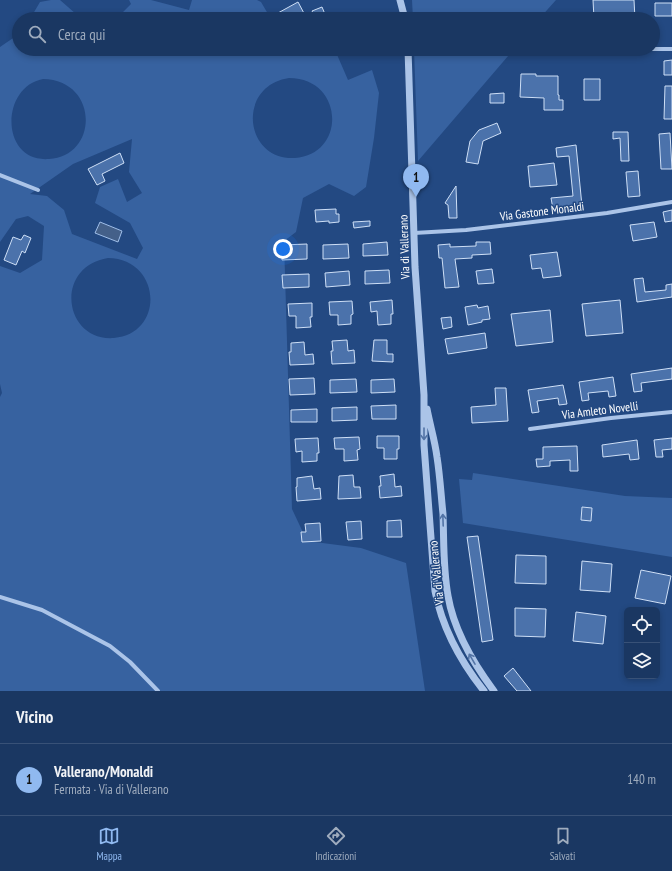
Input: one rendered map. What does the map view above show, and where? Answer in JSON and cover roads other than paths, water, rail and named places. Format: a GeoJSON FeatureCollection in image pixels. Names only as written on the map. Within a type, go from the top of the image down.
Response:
{"type":"FeatureCollection","features":[{"type":"Feature","properties":{"kind":"street"},"geometry":{"type":"LineString","coordinates":[[400,0],[403,12]]}},
{"type":"Feature","properties":{"kind":"street"},"geometry":{"type":"LineString","coordinates":[[660,49],[672,49]]}},
{"type":"Feature","properties":{"kind":"street","name":"Via di Vallerano"},"geometry":{"type":"LineString","coordinates":[[408,56],[414,233],[424,395],[424,458],[436,599],[453,643],[469,671],[484,691]]}},
{"type":"Feature","properties":{"kind":"street"},"geometry":{"type":"LineString","coordinates":[[0,175],[38,190]]}},
{"type":"Feature","properties":{"kind":"street","name":"Via Gastone Monaldi"},"geometry":{"type":"LineString","coordinates":[[414,233],[466,230],[607,213],[672,202]]}},
{"type":"Feature","properties":{"kind":"street","name":"Via di Vallerano"},"geometry":{"type":"LineString","coordinates":[[424,395],[437,457],[443,514],[445,570],[448,598],[456,625],[465,645],[479,670],[494,691]]}},
{"type":"Feature","properties":{"kind":"street","name":"Via Amleto Novelli"},"geometry":{"type":"LineString","coordinates":[[530,429],[611,418],[672,412]]}},
{"type":"Feature","properties":{"kind":"street"},"geometry":{"type":"LineString","coordinates":[[0,597],[42,610],[110,646],[130,662],[158,691]]}},
{"type":"Feature","properties":{"kind":"place","name":"Vallerano/Monaldi"},"geometry":{"type":"Point","coordinates":[416,197]}}]}
